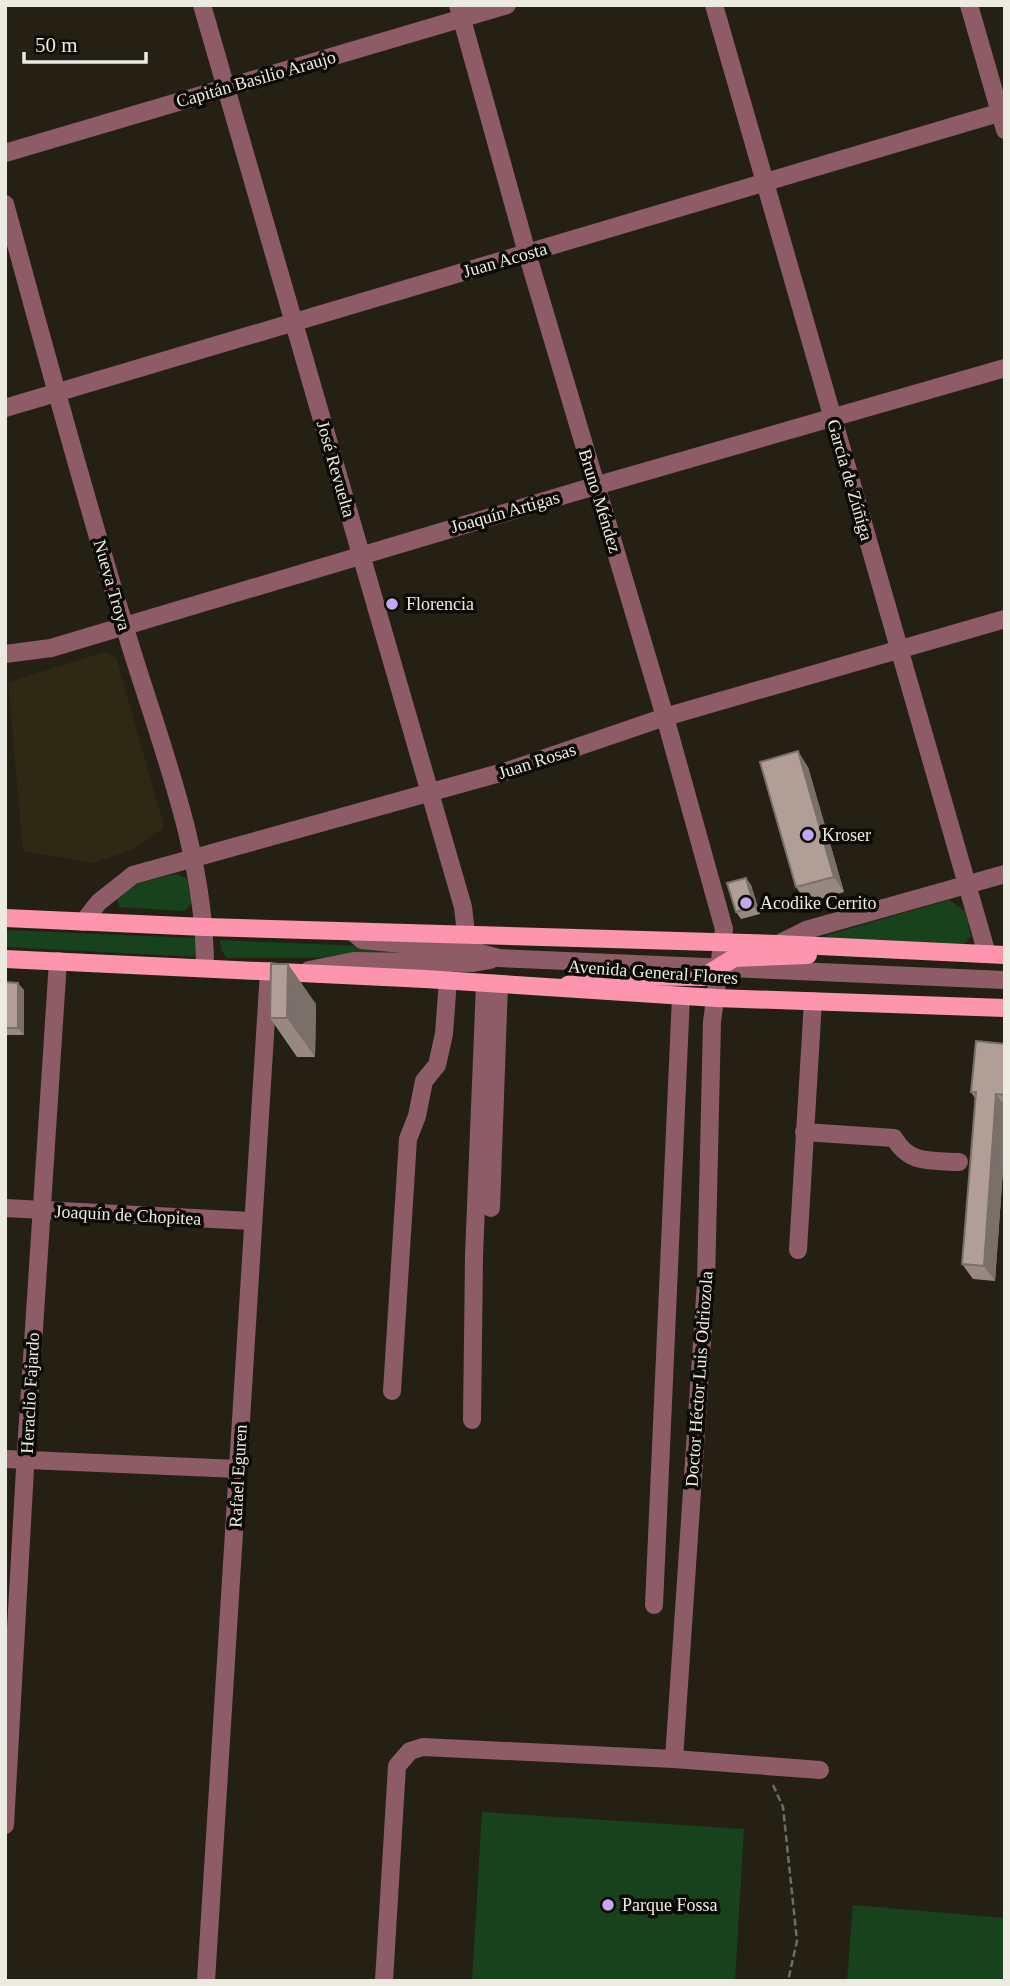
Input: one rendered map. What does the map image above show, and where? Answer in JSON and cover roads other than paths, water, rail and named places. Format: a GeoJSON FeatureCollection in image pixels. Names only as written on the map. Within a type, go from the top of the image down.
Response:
{"type":"FeatureCollection","features":[{"type":"Feature","properties":{"kind":"main road","name":"Avenida General Flores"},"geometry":{"type":"LineString","coordinates":[[5,918],[353,932],[466,933],[778,944],[996,955]]}},
{"type":"Feature","properties":{"kind":"main road"},"geometry":{"type":"LineString","coordinates":[[558,987],[592,976],[703,977],[734,958],[802,957],[828,947]]}},
{"type":"Feature","properties":{"kind":"main road","name":"Avenida General Flores"},"geometry":{"type":"LineString","coordinates":[[5,959],[299,972],[716,998],[1005,1008]]}},
{"type":"Feature","properties":{"kind":"street","name":"José Revuelta"},"geometry":{"type":"LineString","coordinates":[[202,5],[463,906],[466,933]]}},
{"type":"Feature","properties":{"kind":"street","name":"Capitán Basilio Araujo"},"geometry":{"type":"LineString","coordinates":[[5,153],[228,88],[460,12],[507,5]]}},
{"type":"Feature","properties":{"kind":"street","name":"García de Zúñiga"},"geometry":{"type":"LineString","coordinates":[[714,5],[966,886],[996,955]]}},
{"type":"Feature","properties":{"kind":"street"},"geometry":{"type":"LineString","coordinates":[[968,5],[1002,112],[1005,130]]}},
{"type":"Feature","properties":{"kind":"street","name":"Bruno Méndez"},"geometry":{"type":"LineString","coordinates":[[460,12],[527,253],[665,718],[724,929],[716,998]]}},
{"type":"Feature","properties":{"kind":"street","name":"Juan Acosta"},"geometry":{"type":"LineString","coordinates":[[5,408],[1002,112]]}},
{"type":"Feature","properties":{"kind":"street","name":"Nueva Troya"},"geometry":{"type":"LineString","coordinates":[[5,204],[124,625],[195,858],[205,927],[205,967]]}},
{"type":"Feature","properties":{"kind":"street","name":"Joaquín Artigas"},"geometry":{"type":"LineString","coordinates":[[5,654],[51,648],[595,485],[1005,368]]}},
{"type":"Feature","properties":{"kind":"street","name":"Juan Rosas"},"geometry":{"type":"LineString","coordinates":[[83,922],[99,902],[133,875],[506,771],[665,718],[1005,619]]}},
{"type":"Feature","properties":{"kind":"street"},"geometry":{"type":"LineString","coordinates":[[778,944],[806,930],[1005,874]]}},
{"type":"Feature","properties":{"kind":"street","name":"Avenida General Flores"},"geometry":{"type":"LineString","coordinates":[[353,932],[362,940],[472,951],[499,958],[1005,980]]}},
{"type":"Feature","properties":{"kind":"street","name":"Avenida General Flores"},"geometry":{"type":"LineString","coordinates":[[299,972],[354,961],[473,963],[499,958]]}},
{"type":"Feature","properties":{"kind":"street","name":"Heraclio Fajardo"},"geometry":{"type":"LineString","coordinates":[[5,1825],[58,961]]}},
{"type":"Feature","properties":{"kind":"street","name":"Rafael Eguren"},"geometry":{"type":"LineString","coordinates":[[206,1981],[251,1221],[269,971]]}},
{"type":"Feature","properties":{"kind":"street"},"geometry":{"type":"LineString","coordinates":[[393,1391],[408,1139],[417,1116],[424,1081],[437,1065],[444,1034],[447,981]]}},
{"type":"Feature","properties":{"kind":"street"},"geometry":{"type":"LineString","coordinates":[[491,1208],[492,984]]}},
{"type":"Feature","properties":{"kind":"street"},"geometry":{"type":"LineString","coordinates":[[472,1420],[474,1256],[492,984]]}},
{"type":"Feature","properties":{"kind":"street"},"geometry":{"type":"LineString","coordinates":[[654,1605],[681,996]]}},
{"type":"Feature","properties":{"kind":"street","name":"Doctor Héctor Luis Odriozola"},"geometry":{"type":"LineString","coordinates":[[674,1759],[706,1283],[712,1022],[716,998]]}},
{"type":"Feature","properties":{"kind":"street"},"geometry":{"type":"LineString","coordinates":[[797,1250],[813,1001]]}},
{"type":"Feature","properties":{"kind":"street"},"geometry":{"type":"LineString","coordinates":[[804,1132],[894,1138],[901,1151],[913,1158],[959,1162]]}},
{"type":"Feature","properties":{"kind":"street","name":"Joaquín de Chopitea"},"geometry":{"type":"LineString","coordinates":[[5,1208],[251,1221]]}},
{"type":"Feature","properties":{"kind":"street"},"geometry":{"type":"LineString","coordinates":[[5,1459],[238,1469]]}},
{"type":"Feature","properties":{"kind":"street"},"geometry":{"type":"LineString","coordinates":[[384,1981],[397,1766],[410,1751],[423,1747],[674,1759],[820,1770]]}},
{"type":"Feature","properties":{"kind":"place","name":"Florencia"},"geometry":{"type":"Point","coordinates":[392,604]}},
{"type":"Feature","properties":{"kind":"place","name":"Kroser"},"geometry":{"type":"Point","coordinates":[808,835]}},
{"type":"Feature","properties":{"kind":"place","name":"Acodike Cerrito"},"geometry":{"type":"Point","coordinates":[746,903]}},
{"type":"Feature","properties":{"kind":"place","name":"Parque Fossa"},"geometry":{"type":"Point","coordinates":[608,1905]}}]}
